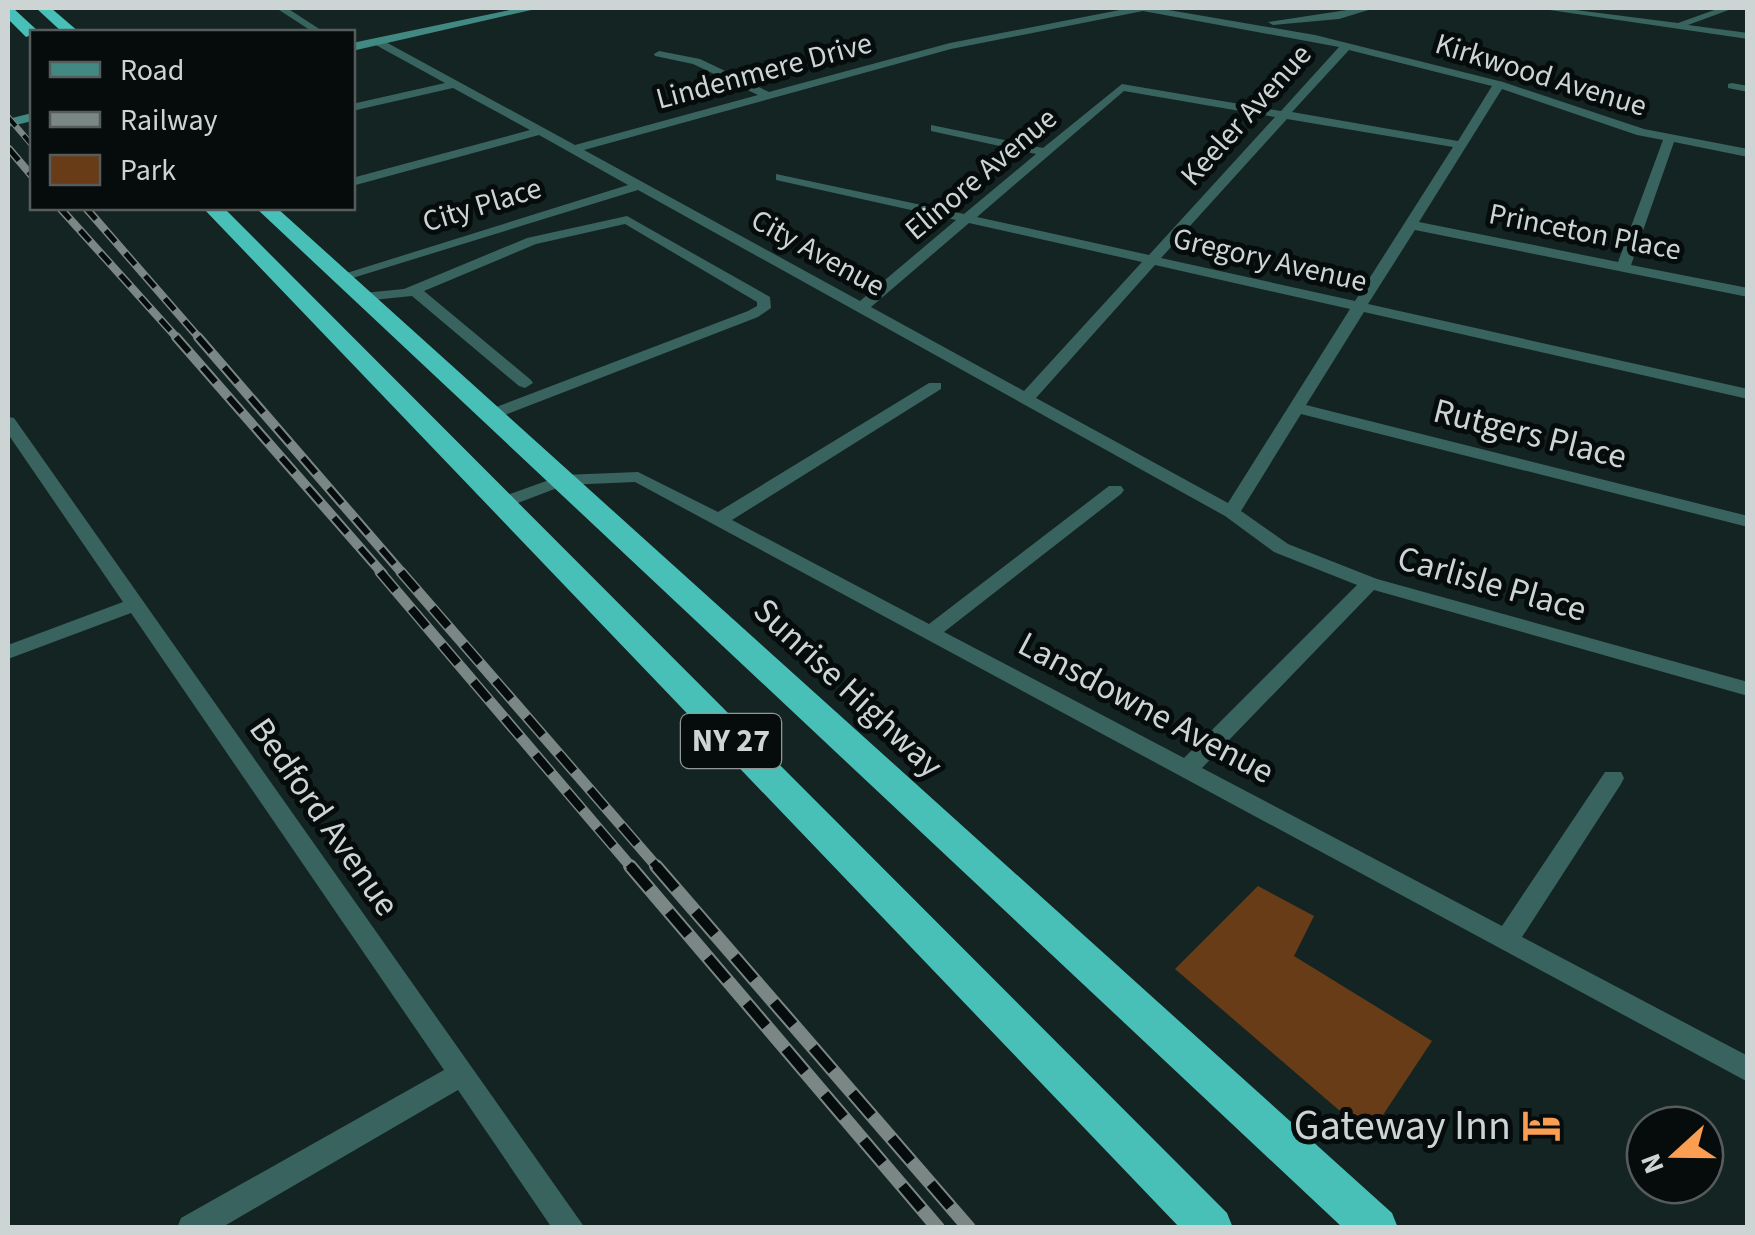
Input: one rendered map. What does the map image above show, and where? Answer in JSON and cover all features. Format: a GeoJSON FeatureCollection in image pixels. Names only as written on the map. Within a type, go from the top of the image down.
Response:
{"type":"FeatureCollection","features":[{"type":"Feature","properties":{"kind":"highway"},"geometry":{"type":"LineString","coordinates":[[43,8],[69,30]]}},
{"type":"Feature","properties":{"kind":"highway"},"geometry":{"type":"LineString","coordinates":[[8,11],[30,32]]}},
{"type":"Feature","properties":{"kind":"highway","name":"NY 27"},"geometry":{"type":"LineString","coordinates":[[216,210],[499,504],[1211,1228]]}},
{"type":"Feature","properties":{"kind":"highway","name":"Sunrise Highway"},"geometry":{"type":"LineString","coordinates":[[268,210],[1376,1228]]}},
{"type":"Feature","properties":{"kind":"main road"},"geometry":{"type":"LineString","coordinates":[[355,46],[534,8]]}},
{"type":"Feature","properties":{"kind":"street"},"geometry":{"type":"LineString","coordinates":[[281,8],[316,30]]}},
{"type":"Feature","properties":{"kind":"street","name":"Kirkwood Avenue"},"geometry":{"type":"LineString","coordinates":[[1143,8],[1252,23],[1499,84],[1669,139],[1748,153]]}},
{"type":"Feature","properties":{"kind":"street","name":"Lindenmere Drive"},"geometry":{"type":"LineString","coordinates":[[575,149],[1026,28],[1143,8]]}},
{"type":"Feature","properties":{"kind":"street"},"geometry":{"type":"LineString","coordinates":[[1252,23],[1370,8]]}},
{"type":"Feature","properties":{"kind":"street"},"geometry":{"type":"LineString","coordinates":[[1542,8],[1748,36]]}},
{"type":"Feature","properties":{"kind":"street"},"geometry":{"type":"LineString","coordinates":[[1677,25],[1729,8]]}},
{"type":"Feature","properties":{"kind":"street"},"geometry":{"type":"LineString","coordinates":[[1314,38],[1340,12]]}},
{"type":"Feature","properties":{"kind":"street","name":"City Avenue"},"geometry":{"type":"LineString","coordinates":[[378,42],[1231,512]]}},
{"type":"Feature","properties":{"kind":"street","name":"Keeler Avenue"},"geometry":{"type":"LineString","coordinates":[[1026,399],[1346,46]]}},
{"type":"Feature","properties":{"kind":"street"},"geometry":{"type":"LineString","coordinates":[[659,54],[696,61],[768,96]]}},
{"type":"Feature","properties":{"kind":"street"},"geometry":{"type":"LineString","coordinates":[[355,107],[456,84]]}},
{"type":"Feature","properties":{"kind":"street"},"geometry":{"type":"LineString","coordinates":[[1231,512],[1499,84]]}},
{"type":"Feature","properties":{"kind":"street","name":"Elinore Avenue"},"geometry":{"type":"LineString","coordinates":[[862,308],[1122,87],[1136,86],[1285,112]]}},
{"type":"Feature","properties":{"kind":"street"},"geometry":{"type":"LineString","coordinates":[[1732,86],[1748,89]]}},
{"type":"Feature","properties":{"kind":"street"},"geometry":{"type":"LineString","coordinates":[[1285,112],[1462,145]]}},
{"type":"Feature","properties":{"kind":"street"},"geometry":{"type":"LineString","coordinates":[[935,128],[1045,152]]}},
{"type":"Feature","properties":{"kind":"street"},"geometry":{"type":"LineString","coordinates":[[355,181],[542,132]]}},
{"type":"Feature","properties":{"kind":"street"},"geometry":{"type":"LineString","coordinates":[[1623,268],[1669,139]]}},
{"type":"Feature","properties":{"kind":"street","name":"Gregory Avenue"},"geometry":{"type":"LineString","coordinates":[[781,177],[1748,394]]}},
{"type":"Feature","properties":{"kind":"street","name":"City Place"},"geometry":{"type":"LineString","coordinates":[[341,277],[639,186]]}},
{"type":"Feature","properties":{"kind":"street"},"geometry":{"type":"LineString","coordinates":[[363,297],[416,291],[532,242],[627,220],[765,300],[764,308],[753,314],[492,415]]}},
{"type":"Feature","properties":{"kind":"street","name":"Princeton Place"},"geometry":{"type":"LineString","coordinates":[[1412,225],[1748,293]]}},
{"type":"Feature","properties":{"kind":"street"},"geometry":{"type":"LineString","coordinates":[[416,291],[525,383]]}},
{"type":"Feature","properties":{"kind":"street"},"geometry":{"type":"LineString","coordinates":[[719,520],[935,386]]}},
{"type":"Feature","properties":{"kind":"street","name":"Rutgers Place"},"geometry":{"type":"LineString","coordinates":[[1296,408],[1748,522]]}},
{"type":"Feature","properties":{"kind":"street","name":"Bedford Avenue"},"geometry":{"type":"LineString","coordinates":[[8,422],[570,1228]]}},
{"type":"Feature","properties":{"kind":"street","name":"Lansdowne Avenue"},"geometry":{"type":"LineString","coordinates":[[499,504],[563,480],[638,478],[1748,1070]]}},
{"type":"Feature","properties":{"kind":"street"},"geometry":{"type":"LineString","coordinates":[[931,632],[1115,490]]}},
{"type":"Feature","properties":{"kind":"street","name":"Carlisle Place"},"geometry":{"type":"LineString","coordinates":[[1231,512],[1281,548],[1370,583],[1748,689]]}},
{"type":"Feature","properties":{"kind":"street"},"geometry":{"type":"LineString","coordinates":[[1186,770],[1370,583]]}},
{"type":"Feature","properties":{"kind":"street"},"geometry":{"type":"LineString","coordinates":[[8,652],[133,605]]}},
{"type":"Feature","properties":{"kind":"street"},"geometry":{"type":"LineString","coordinates":[[1506,940],[1613,778]]}},
{"type":"Feature","properties":{"kind":"street"},"geometry":{"type":"LineString","coordinates":[[192,1228],[461,1074]]}},
{"type":"Feature","properties":{"kind":"green space"},"geometry":{"type":"Polygon","coordinates":[[[1258,886],[1314,916],[1294,956],[1432,1041],[1369,1136],[1175,969],[1258,886]]]}},
{"type":"Feature","properties":{"kind":"railway"},"geometry":{"type":"LineString","coordinates":[[8,117],[30,143]]}},
{"type":"Feature","properties":{"kind":"railway"},"geometry":{"type":"LineString","coordinates":[[9,149],[30,174]]}},
{"type":"Feature","properties":{"kind":"railway"},"geometry":{"type":"LineString","coordinates":[[62,210],[178,339]]}},
{"type":"Feature","properties":{"kind":"railway"},"geometry":{"type":"LineString","coordinates":[[88,210],[200,339]]}},
{"type":"Feature","properties":{"kind":"railway"},"geometry":{"type":"LineString","coordinates":[[176,337],[383,574]]}},
{"type":"Feature","properties":{"kind":"railway"},"geometry":{"type":"LineString","coordinates":[[198,337],[403,574]]}},
{"type":"Feature","properties":{"kind":"railway"},"geometry":{"type":"LineString","coordinates":[[380,572],[632,868]]}},
{"type":"Feature","properties":{"kind":"railway"},"geometry":{"type":"LineString","coordinates":[[401,572],[658,868]]}},
{"type":"Feature","properties":{"kind":"railway"},"geometry":{"type":"LineString","coordinates":[[630,866],[938,1228]]}},
{"type":"Feature","properties":{"kind":"railway"},"geometry":{"type":"LineString","coordinates":[[656,866],[969,1228]]}},
{"type":"Feature","properties":{"kind":"place","name":"Gateway Inn"},"geometry":{"type":"Point","coordinates":[1541,1126]}}]}
